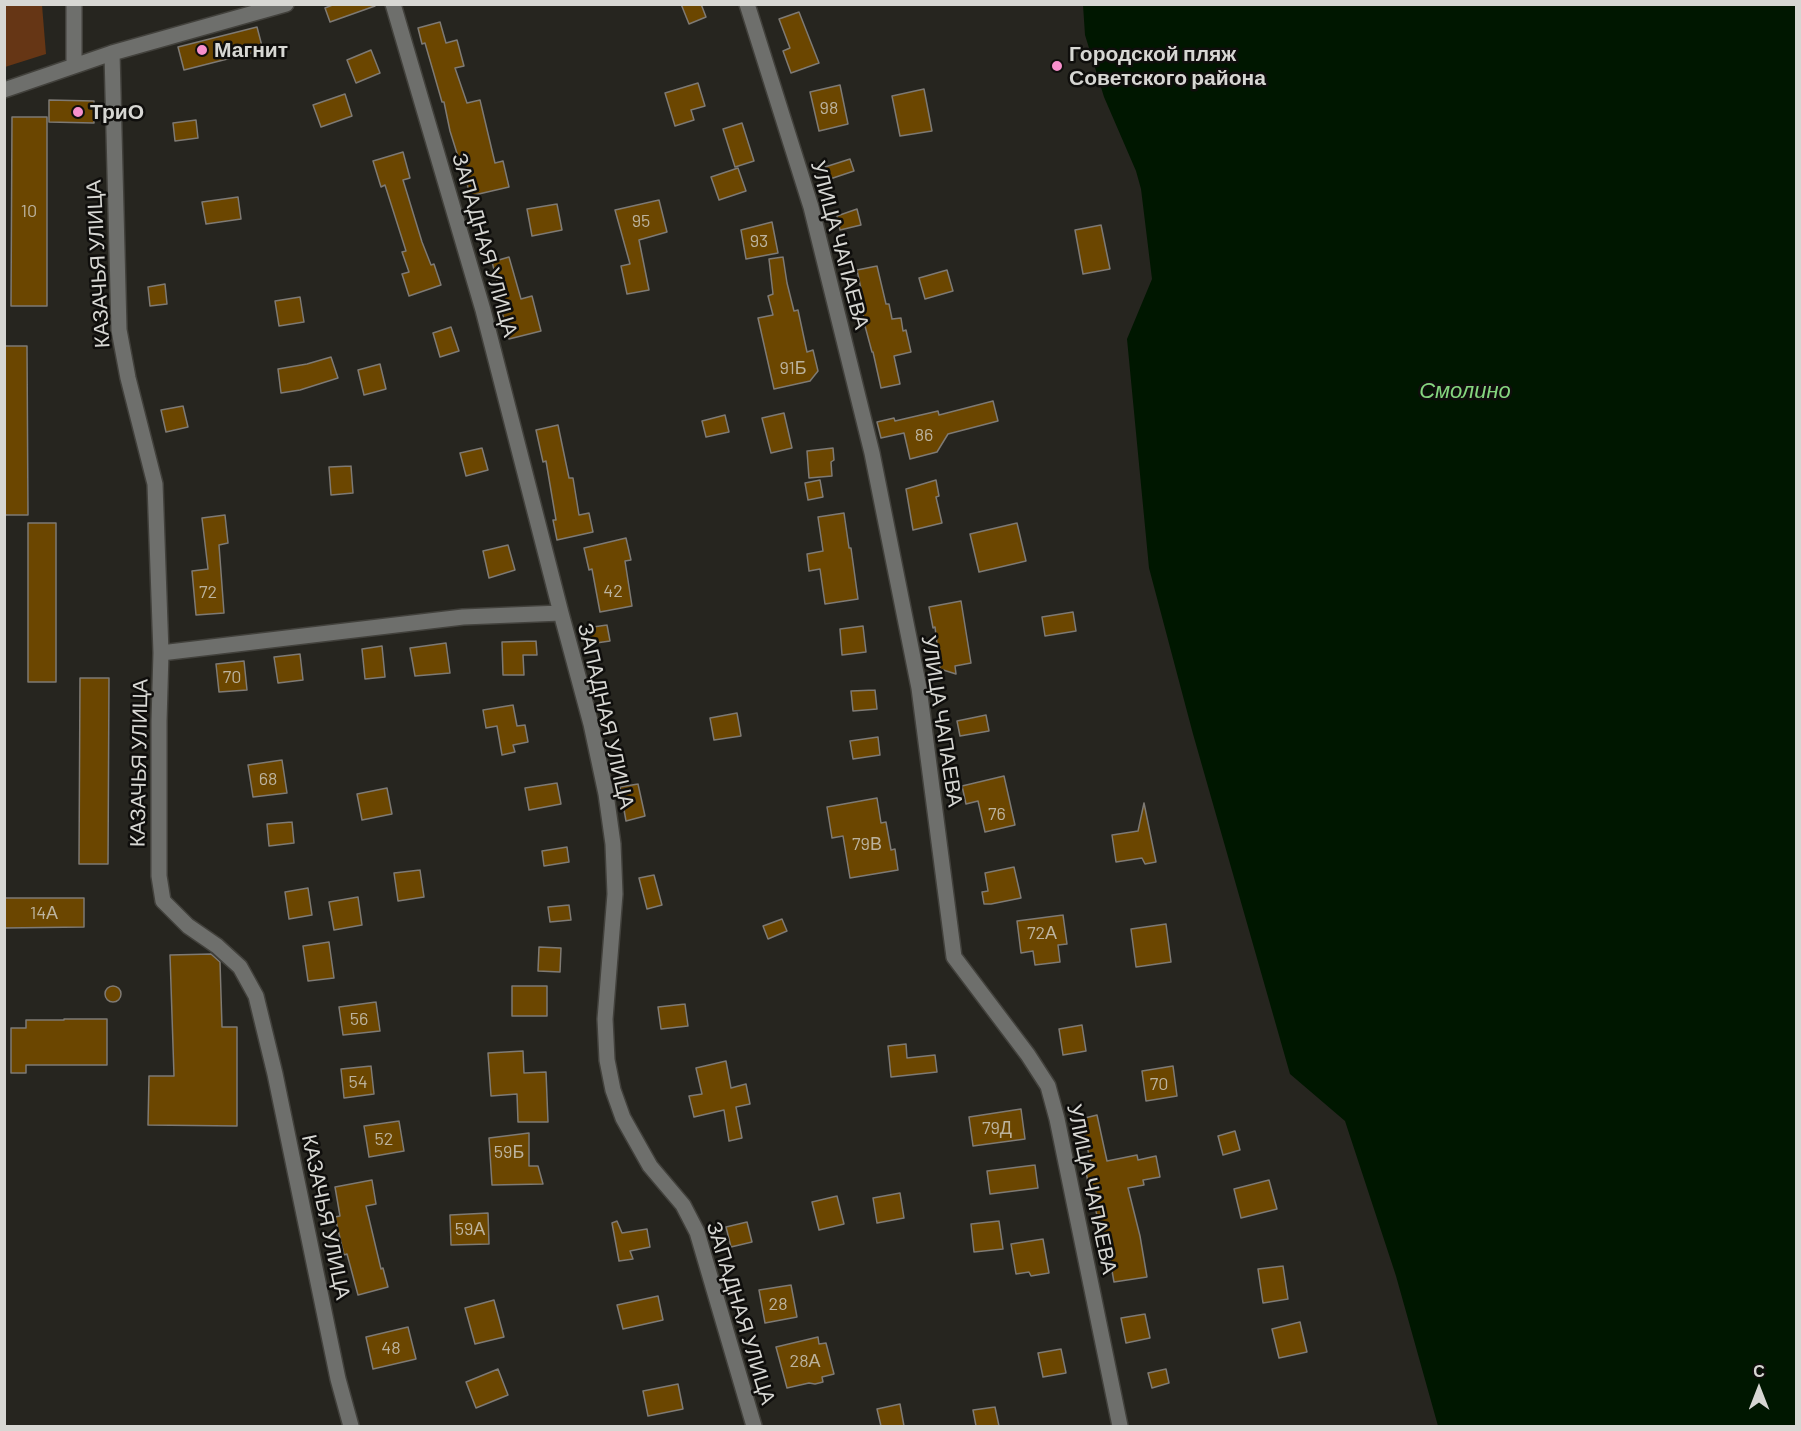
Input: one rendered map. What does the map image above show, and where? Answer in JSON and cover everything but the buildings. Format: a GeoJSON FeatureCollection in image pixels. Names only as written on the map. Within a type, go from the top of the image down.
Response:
{"type":"FeatureCollection","features":[{"type":"Feature","properties":{"kind":"street"},"geometry":{"type":"LineString","coordinates":[[74,4],[74,66]]}},
{"type":"Feature","properties":{"kind":"street"},"geometry":{"type":"LineString","coordinates":[[4,90],[112,53],[286,4]]}},
{"type":"Feature","properties":{"kind":"street","name":"ЗАПАДНАЯ УЛИЦА"},"geometry":{"type":"LineString","coordinates":[[393,4],[483,310],[591,724],[606,794],[613,844],[615,894],[605,1019],[607,1060],[613,1090],[622,1118],[650,1166],[683,1205],[697,1232],[754,1426]]}},
{"type":"Feature","properties":{"kind":"street","name":"УЛИЦА ЧАПАЕВА"},"geometry":{"type":"LineString","coordinates":[[747,4],[811,207],[872,453],[919,688],[954,957],[1028,1055],[1048,1086],[1057,1119],[1120,1426]]}},
{"type":"Feature","properties":{"kind":"street","name":"КАЗАЧЬЯ УЛИЦА"},"geometry":{"type":"LineString","coordinates":[[112,53],[119,330],[128,378],[155,484],[161,653],[159,876],[163,901],[188,926],[217,946],[240,967],[256,996],[275,1074],[338,1379],[351,1426]]}},
{"type":"Feature","properties":{"kind":"street"},"geometry":{"type":"LineString","coordinates":[[161,653],[463,617],[561,614]]}},
{"type":"Feature","properties":{"kind":"shaded area"},"geometry":{"type":"Polygon","coordinates":[[[5,4],[42,5],[46,54],[5,67],[5,4]]]}},
{"type":"Feature","properties":{"kind":"water","name":"Смолино"},"geometry":{"type":"Polygon","coordinates":[[[1083,5],[1796,5],[1796,1426],[1438,1426],[1396,1276],[1345,1121],[1290,1074],[1193,734],[1149,568],[1127,339],[1152,279],[1141,189],[1136,171],[1104,97],[1085,35],[1083,5]]]}},
{"type":"Feature","properties":{"kind":"place","name":"Магнит"},"geometry":{"type":"Point","coordinates":[202,50]}},
{"type":"Feature","properties":{"kind":"place","name":"Городской пляж Советского района"},"geometry":{"type":"Point","coordinates":[1057,66]}},
{"type":"Feature","properties":{"kind":"place","name":"ТриО"},"geometry":{"type":"Point","coordinates":[78,112]}}]}
